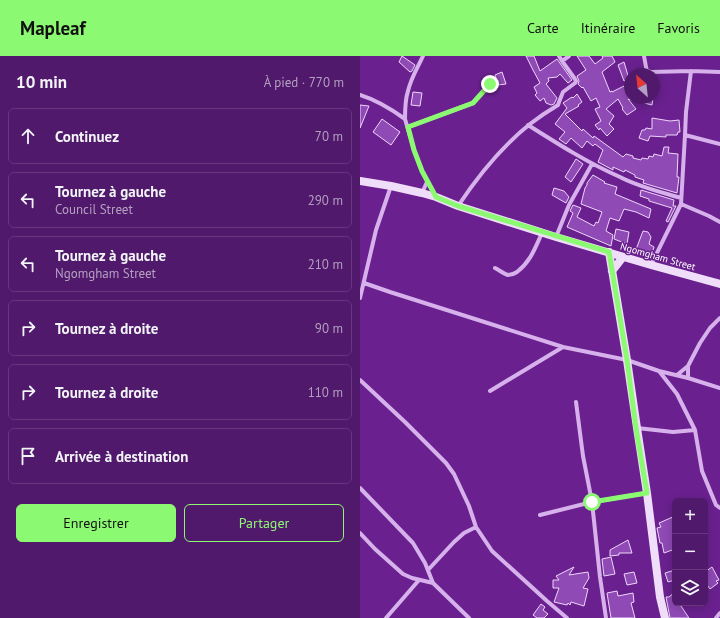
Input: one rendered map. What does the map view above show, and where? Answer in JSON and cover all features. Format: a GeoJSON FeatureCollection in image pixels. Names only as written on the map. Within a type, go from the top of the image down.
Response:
{"type":"FeatureCollection","features":[{"type":"Feature","properties":{"kind":"street"},"geometry":{"type":"LineString","coordinates":[[423,56],[407,91],[405,119],[414,150],[427,182],[436,197]]}},
{"type":"Feature","properties":{"kind":"street"},"geometry":{"type":"LineString","coordinates":[[458,206],[470,187],[487,166],[528,125],[558,105],[563,92],[576,81],[559,56]]}},
{"type":"Feature","properties":{"kind":"street"},"geometry":{"type":"LineString","coordinates":[[562,61],[569,56]]}},
{"type":"Feature","properties":{"kind":"street"},"geometry":{"type":"LineString","coordinates":[[644,56],[647,71],[651,72],[720,72]]}},
{"type":"Feature","properties":{"kind":"street"},"geometry":{"type":"LineString","coordinates":[[652,265],[681,204],[686,112],[691,71]]}},
{"type":"Feature","properties":{"kind":"street"},"geometry":{"type":"LineString","coordinates":[[408,127],[473,103],[490,84]]}},
{"type":"Feature","properties":{"kind":"street"},"geometry":{"type":"LineString","coordinates":[[360,94],[371,98],[405,119]]}},
{"type":"Feature","properties":{"kind":"street"},"geometry":{"type":"LineString","coordinates":[[528,125],[592,164],[626,180],[681,198]]}},
{"type":"Feature","properties":{"kind":"street"},"geometry":{"type":"LineString","coordinates":[[685,136],[720,144]]}},
{"type":"Feature","properties":{"kind":"street"},"geometry":{"type":"LineString","coordinates":[[556,237],[569,205],[592,164]]}},
{"type":"Feature","properties":{"kind":"street","name":"Ngomgham Street"},"geometry":{"type":"LineString","coordinates":[[360,181],[391,186],[436,197],[458,206],[556,237],[720,284]]}},
{"type":"Feature","properties":{"kind":"street"},"geometry":{"type":"LineString","coordinates":[[422,193],[427,182]]}},
{"type":"Feature","properties":{"kind":"street"},"geometry":{"type":"LineString","coordinates":[[360,298],[376,230],[391,186]]}},
{"type":"Feature","properties":{"kind":"street"},"geometry":{"type":"LineString","coordinates":[[681,204],[720,222]]}},
{"type":"Feature","properties":{"kind":"street"},"geometry":{"type":"LineString","coordinates":[[495,268],[506,275],[515,273],[525,265],[532,255],[542,232]]}},
{"type":"Feature","properties":{"kind":"street"},"geometry":{"type":"LineString","coordinates":[[609,252],[647,493],[660,597],[665,618]]}},
{"type":"Feature","properties":{"kind":"street"},"geometry":{"type":"LineString","coordinates":[[612,271],[623,257]]}},
{"type":"Feature","properties":{"kind":"street"},"geometry":{"type":"LineString","coordinates":[[364,283],[563,348],[627,360],[658,371],[720,388]]}},
{"type":"Feature","properties":{"kind":"street"},"geometry":{"type":"LineString","coordinates":[[677,375],[688,366],[710,328],[720,318]]}},
{"type":"Feature","properties":{"kind":"street"},"geometry":{"type":"LineString","coordinates":[[490,391],[563,348]]}},
{"type":"Feature","properties":{"kind":"street"},"geometry":{"type":"LineString","coordinates":[[688,366],[688,378]]}},
{"type":"Feature","properties":{"kind":"street"},"geometry":{"type":"LineString","coordinates":[[658,371],[677,394],[695,430],[702,471],[716,505],[720,508]]}},
{"type":"Feature","properties":{"kind":"street"},"geometry":{"type":"LineString","coordinates":[[360,380],[446,463],[454,474],[469,506],[476,527],[492,551],[567,618]]}},
{"type":"Feature","properties":{"kind":"street"},"geometry":{"type":"LineString","coordinates":[[576,402],[583,456],[592,502],[606,618]]}},
{"type":"Feature","properties":{"kind":"street"},"geometry":{"type":"LineString","coordinates":[[636,428],[673,432],[695,430]]}},
{"type":"Feature","properties":{"kind":"street"},"geometry":{"type":"LineString","coordinates":[[360,488],[413,543],[425,563],[432,583],[469,618]]}},
{"type":"Feature","properties":{"kind":"street"},"geometry":{"type":"LineString","coordinates":[[540,515],[592,502],[647,493]]}},
{"type":"Feature","properties":{"kind":"street"},"geometry":{"type":"LineString","coordinates":[[428,570],[464,532],[476,527]]}},
{"type":"Feature","properties":{"kind":"street"},"geometry":{"type":"LineString","coordinates":[[360,533],[375,549],[403,574],[432,583]]}},
{"type":"Feature","properties":{"kind":"street"},"geometry":{"type":"LineString","coordinates":[[386,618],[419,580]]}},
{"type":"Feature","properties":{"kind":"street"},"geometry":{"type":"LineString","coordinates":[[716,618],[720,613]]}},
{"type":"Feature","properties":{"kind":"building"},"geometry":{"type":"Polygon","coordinates":[[[402,56],[415,65],[412,71],[410,72],[399,62],[402,56]]]}},
{"type":"Feature","properties":{"kind":"building"},"geometry":{"type":"Polygon","coordinates":[[[526,56],[534,56],[540,71],[557,59],[572,80],[568,83],[560,74],[557,77],[548,78],[549,81],[546,84],[557,98],[554,104],[551,105],[546,103],[544,98],[540,101],[535,95],[537,93],[534,87],[540,83],[526,56]]]}},
{"type":"Feature","properties":{"kind":"building"},"geometry":{"type":"Polygon","coordinates":[[[577,56],[589,56],[595,64],[603,58],[602,56],[612,56],[615,62],[602,72],[610,92],[624,86],[624,104],[632,104],[636,109],[627,115],[622,109],[623,108],[618,99],[606,109],[614,116],[609,124],[614,129],[607,136],[595,125],[601,121],[595,109],[600,107],[596,98],[591,101],[583,87],[582,88],[578,84],[579,81],[577,76],[586,70],[577,56]]]}},
{"type":"Feature","properties":{"kind":"building"},"geometry":{"type":"Polygon","coordinates":[[[624,62],[626,68],[624,68],[624,81],[618,65],[624,62]]]}},
{"type":"Feature","properties":{"kind":"building"},"geometry":{"type":"Polygon","coordinates":[[[502,72],[506,84],[498,85],[495,75],[502,72]]]}},
{"type":"Feature","properties":{"kind":"building"},"geometry":{"type":"Polygon","coordinates":[[[413,92],[422,93],[420,106],[411,105],[413,92]]]}},
{"type":"Feature","properties":{"kind":"building"},"geometry":{"type":"Polygon","coordinates":[[[577,94],[582,102],[578,105],[579,106],[565,114],[582,131],[583,129],[593,138],[594,136],[623,157],[626,154],[641,160],[642,158],[648,159],[649,156],[653,157],[654,154],[662,156],[664,147],[669,147],[668,153],[678,154],[677,177],[679,177],[677,193],[643,183],[644,180],[635,177],[635,175],[625,170],[624,172],[613,167],[613,170],[598,162],[603,150],[595,144],[593,146],[587,141],[582,148],[571,138],[566,144],[559,139],[565,132],[555,124],[567,108],[563,103],[572,97],[573,98],[577,94]]]}},
{"type":"Feature","properties":{"kind":"building"},"geometry":{"type":"Polygon","coordinates":[[[360,105],[369,106],[360,128],[360,105]]]}},
{"type":"Feature","properties":{"kind":"building"},"geometry":{"type":"Polygon","coordinates":[[[652,118],[670,121],[679,120],[680,132],[678,132],[677,135],[666,135],[666,137],[650,136],[648,141],[639,138],[642,130],[645,130],[646,128],[652,129],[652,118]]]}},
{"type":"Feature","properties":{"kind":"building"},"geometry":{"type":"Polygon","coordinates":[[[382,119],[400,132],[391,145],[373,132],[382,119]]]}},
{"type":"Feature","properties":{"kind":"building"},"geometry":{"type":"Polygon","coordinates":[[[576,159],[583,164],[571,182],[565,177],[576,159]]]}},
{"type":"Feature","properties":{"kind":"building"},"geometry":{"type":"Polygon","coordinates":[[[593,175],[605,182],[604,183],[617,187],[615,194],[651,209],[649,218],[636,212],[624,209],[619,221],[610,218],[606,231],[613,235],[611,246],[567,227],[573,213],[570,211],[573,205],[581,208],[577,217],[594,226],[596,222],[598,223],[602,212],[581,204],[587,183],[593,175]]]}},
{"type":"Feature","properties":{"kind":"building"},"geometry":{"type":"Polygon","coordinates":[[[554,188],[564,191],[569,197],[566,203],[552,195],[554,188]]]}},
{"type":"Feature","properties":{"kind":"building"},"geometry":{"type":"Polygon","coordinates":[[[641,190],[674,200],[673,206],[676,206],[668,222],[666,221],[672,208],[649,201],[649,199],[640,196],[641,190]]]}},
{"type":"Feature","properties":{"kind":"building"},"geometry":{"type":"Polygon","coordinates":[[[616,229],[629,232],[627,244],[614,239],[616,229]]]}},
{"type":"Feature","properties":{"kind":"building"},"geometry":{"type":"Polygon","coordinates":[[[643,231],[648,232],[651,237],[649,244],[654,247],[651,257],[635,252],[643,231]]]}},
{"type":"Feature","properties":{"kind":"building"},"geometry":{"type":"Polygon","coordinates":[[[672,517],[672,550],[664,553],[657,528],[661,527],[659,523],[672,517]]]}},
{"type":"Feature","properties":{"kind":"building"},"geometry":{"type":"Polygon","coordinates":[[[628,540],[632,553],[619,553],[619,555],[610,556],[610,550],[628,540]]]}},
{"type":"Feature","properties":{"kind":"building"},"geometry":{"type":"Polygon","coordinates":[[[611,557],[615,574],[604,576],[602,559],[611,557]]]}},
{"type":"Feature","properties":{"kind":"building"},"geometry":{"type":"Polygon","coordinates":[[[574,567],[569,575],[588,572],[589,578],[583,588],[588,589],[584,606],[571,602],[570,605],[568,603],[567,605],[554,602],[559,588],[553,588],[553,580],[559,580],[556,576],[574,567]]]}},
{"type":"Feature","properties":{"kind":"building"},"geometry":{"type":"Polygon","coordinates":[[[712,567],[719,580],[716,581],[718,583],[710,589],[708,586],[708,570],[712,567]]]}},
{"type":"Feature","properties":{"kind":"building"},"geometry":{"type":"Polygon","coordinates":[[[672,571],[672,581],[668,582],[665,573],[672,571]]]}},
{"type":"Feature","properties":{"kind":"building"},"geometry":{"type":"Polygon","coordinates":[[[634,572],[637,583],[627,585],[624,574],[634,572]]]}},
{"type":"Feature","properties":{"kind":"building"},"geometry":{"type":"Polygon","coordinates":[[[617,591],[618,596],[633,593],[634,602],[631,603],[635,618],[611,618],[607,593],[617,591]]]}},
{"type":"Feature","properties":{"kind":"building"},"geometry":{"type":"Polygon","coordinates":[[[672,594],[672,606],[681,606],[689,618],[670,618],[666,597],[672,594]]]}},
{"type":"Feature","properties":{"kind":"building"},"geometry":{"type":"Polygon","coordinates":[[[541,604],[545,607],[543,610],[548,614],[544,618],[537,618],[533,615],[541,604]]]}},
{"type":"Feature","properties":{"kind":"route"},"geometry":{"type":"LineString","coordinates":[[490,84],[473,103],[408,127],[414,150],[422,171],[436,197],[458,206],[609,252],[647,493],[592,502]]}}]}
